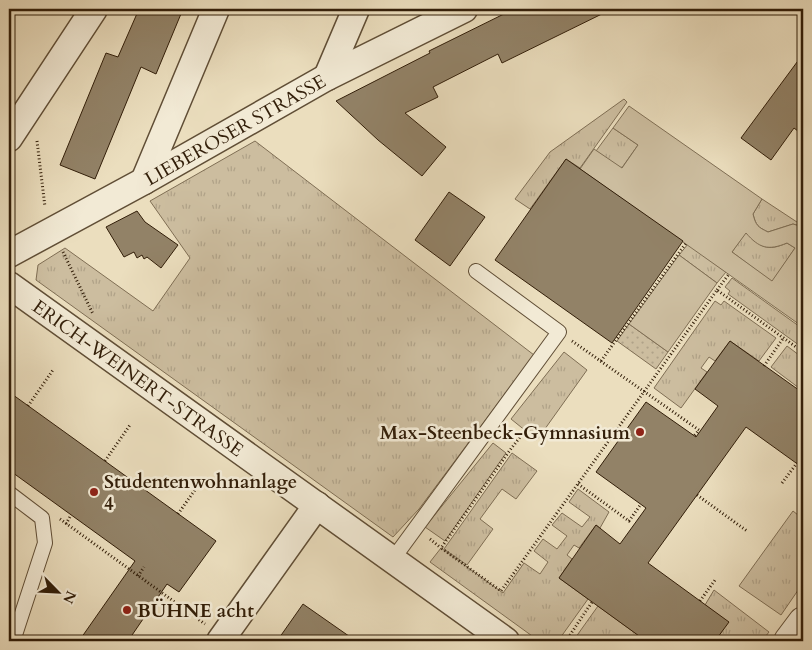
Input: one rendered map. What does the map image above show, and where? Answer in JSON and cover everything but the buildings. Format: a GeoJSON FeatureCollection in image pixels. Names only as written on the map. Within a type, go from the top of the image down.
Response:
{"type":"FeatureCollection","features":[{"type":"Feature","properties":{"kind":"street"},"geometry":{"type":"LineString","coordinates":[[9,138],[94,9]]}},
{"type":"Feature","properties":{"kind":"street"},"geometry":{"type":"LineString","coordinates":[[144,181],[216,9]]}},
{"type":"Feature","properties":{"kind":"street"},"geometry":{"type":"LineString","coordinates":[[326,77],[356,9]]}},
{"type":"Feature","properties":{"kind":"street","name":"LIEBEROSER STRASSE"},"geometry":{"type":"LineString","coordinates":[[9,254],[54,238],[144,181],[326,77],[464,9]]}},
{"type":"Feature","properties":{"kind":"street","name":"ERICH-WEINERT-STRASSE"},"geometry":{"type":"LineString","coordinates":[[9,285],[506,641]]}},
{"type":"Feature","properties":{"kind":"street"},"geometry":{"type":"LineString","coordinates":[[214,634],[317,505]]}},
{"type":"Feature","properties":{"kind":"street"},"geometry":{"type":"LineString","coordinates":[[788,641],[803,621]]}},
{"type":"Feature","properties":{"kind":"lane"},"geometry":{"type":"LineString","coordinates":[[393,559],[559,332],[476,271]]}},
{"type":"Feature","properties":{"kind":"lane"},"geometry":{"type":"LineString","coordinates":[[9,493],[42,518],[45,543],[13,641]]}},
{"type":"Feature","properties":{"kind":"path"},"geometry":{"type":"LineString","coordinates":[[26,114],[34,120],[54,238],[95,318]]}},
{"type":"Feature","properties":{"kind":"path"},"geometry":{"type":"LineString","coordinates":[[601,361],[686,244]]}},
{"type":"Feature","properties":{"kind":"path"},"geometry":{"type":"LineString","coordinates":[[524,432],[441,548],[502,591],[729,274]]}},
{"type":"Feature","properties":{"kind":"path"},"geometry":{"type":"LineString","coordinates":[[717,290],[803,352]]}},
{"type":"Feature","properties":{"kind":"path"},"geometry":{"type":"LineString","coordinates":[[559,332],[698,430],[694,436]]}},
{"type":"Feature","properties":{"kind":"path"},"geometry":{"type":"LineString","coordinates":[[764,366],[784,337]]}},
{"type":"Feature","properties":{"kind":"path"},"geometry":{"type":"LineString","coordinates":[[28,406],[53,370]]}},
{"type":"Feature","properties":{"kind":"path"},"geometry":{"type":"LineString","coordinates":[[105,461],[130,425]]}},
{"type":"Feature","properties":{"kind":"path"},"geometry":{"type":"LineString","coordinates":[[782,483],[797,463]]}},
{"type":"Feature","properties":{"kind":"path"},"geometry":{"type":"LineString","coordinates":[[178,514],[204,477]]}},
{"type":"Feature","properties":{"kind":"path"},"geometry":{"type":"LineString","coordinates":[[578,484],[629,521],[641,504]]}},
{"type":"Feature","properties":{"kind":"path"},"geometry":{"type":"LineString","coordinates":[[697,495],[747,531]]}},
{"type":"Feature","properties":{"kind":"path"},"geometry":{"type":"LineString","coordinates":[[66,524],[71,515]]}},
{"type":"Feature","properties":{"kind":"path"},"geometry":{"type":"LineString","coordinates":[[59,519],[214,634]]}},
{"type":"Feature","properties":{"kind":"path"},"geometry":{"type":"LineString","coordinates":[[138,576],[144,568]]}},
{"type":"Feature","properties":{"kind":"path"},"geometry":{"type":"LineString","coordinates":[[700,601],[715,580]]}},
{"type":"Feature","properties":{"kind":"path"},"geometry":{"type":"LineString","coordinates":[[566,641],[592,602]]}},
{"type":"Feature","properties":{"kind":"green space"},"geometry":{"type":"Polygon","coordinates":[[[624,99],[627,102],[580,168],[566,159],[530,209],[515,199],[550,152],[624,99]]]}},
{"type":"Feature","properties":{"kind":"green space"},"geometry":{"type":"Polygon","coordinates":[[[629,106],[762,199],[753,214],[756,224],[760,227],[768,232],[793,224],[803,227],[803,327],[580,169],[594,149],[622,168],[638,145],[613,128],[629,106]],[[746,233],[732,252],[772,281],[795,248],[787,243],[774,247],[764,247],[755,242],[746,233]]]}},
{"type":"Feature","properties":{"kind":"green space"},"geometry":{"type":"Polygon","coordinates":[[[613,128],[638,145],[621,169],[596,151],[613,128]]]}},
{"type":"Feature","properties":{"kind":"green space"},"geometry":{"type":"Polygon","coordinates":[[[255,141],[534,355],[419,509],[393,537],[36,280],[38,265],[65,248],[153,311],[190,258],[150,201],[255,141]]]}},
{"type":"Feature","properties":{"kind":"green space"},"geometry":{"type":"Polygon","coordinates":[[[762,199],[803,227],[793,224],[768,232],[760,227],[756,224],[753,214],[762,199]]]}},
{"type":"Feature","properties":{"kind":"green space"},"geometry":{"type":"Polygon","coordinates":[[[746,232],[764,246],[774,247],[787,243],[795,248],[772,282],[732,252],[746,232]]]}},
{"type":"Feature","properties":{"kind":"green space"},"geometry":{"type":"Polygon","coordinates":[[[688,244],[726,272],[717,283],[679,255],[688,244]]]}},
{"type":"Feature","properties":{"kind":"green space"},"geometry":{"type":"Polygon","coordinates":[[[679,255],[717,283],[668,352],[629,324],[679,255]]]}},
{"type":"Feature","properties":{"kind":"green space"},"geometry":{"type":"Polygon","coordinates":[[[732,278],[803,329],[803,348],[728,294],[730,291],[725,287],[732,278]]]}},
{"type":"Feature","properties":{"kind":"green space"},"geometry":{"type":"Polygon","coordinates":[[[715,301],[721,305],[724,301],[776,338],[759,361],[730,341],[715,361],[709,357],[701,368],[707,372],[681,408],[654,388],[715,301]]]}},
{"type":"Feature","properties":{"kind":"green space"},"geometry":{"type":"Polygon","coordinates":[[[629,324],[668,352],[656,369],[617,341],[629,324]]]}},
{"type":"Feature","properties":{"kind":"green space"},"geometry":{"type":"Polygon","coordinates":[[[787,346],[803,358],[803,383],[799,388],[771,367],[787,346]]]}},
{"type":"Feature","properties":{"kind":"green space"},"geometry":{"type":"Polygon","coordinates":[[[564,352],[587,370],[537,440],[511,419],[564,352]]]}},
{"type":"Feature","properties":{"kind":"green space"},"geometry":{"type":"Polygon","coordinates":[[[493,443],[506,453],[445,541],[425,527],[493,443]]]}},
{"type":"Feature","properties":{"kind":"green space"},"geometry":{"type":"Polygon","coordinates":[[[512,453],[537,471],[516,499],[502,489],[480,519],[493,529],[467,565],[444,549],[512,453]]]}},
{"type":"Feature","properties":{"kind":"green space"},"geometry":{"type":"Polygon","coordinates":[[[578,489],[609,512],[600,528],[596,525],[579,548],[574,545],[567,555],[572,559],[559,578],[588,599],[558,641],[539,641],[430,562],[441,548],[503,593],[524,563],[540,574],[548,562],[534,551],[543,539],[557,549],[567,536],[552,525],[562,513],[582,527],[590,517],[569,502],[578,489]]]}},
{"type":"Feature","properties":{"kind":"green space"},"geometry":{"type":"Polygon","coordinates":[[[793,511],[803,519],[803,583],[781,615],[739,586],[793,511]]]}},
{"type":"Feature","properties":{"kind":"green space"},"geometry":{"type":"Polygon","coordinates":[[[714,590],[769,632],[762,641],[715,641],[728,622],[705,605],[714,590]]]}},
{"type":"Feature","properties":{"kind":"green space"},"geometry":{"type":"Polygon","coordinates":[[[598,606],[646,641],[573,641],[598,606]]]}},
{"type":"Feature","properties":{"kind":"place","name":"Max-Steenbeck-Gymnasium"},"geometry":{"type":"Point","coordinates":[640,432]}},
{"type":"Feature","properties":{"kind":"place","name":"Studentenwohnanlage 4"},"geometry":{"type":"Point","coordinates":[94,492]}},
{"type":"Feature","properties":{"kind":"place","name":"BÜHNE acht"},"geometry":{"type":"Point","coordinates":[127,610]}}]}
